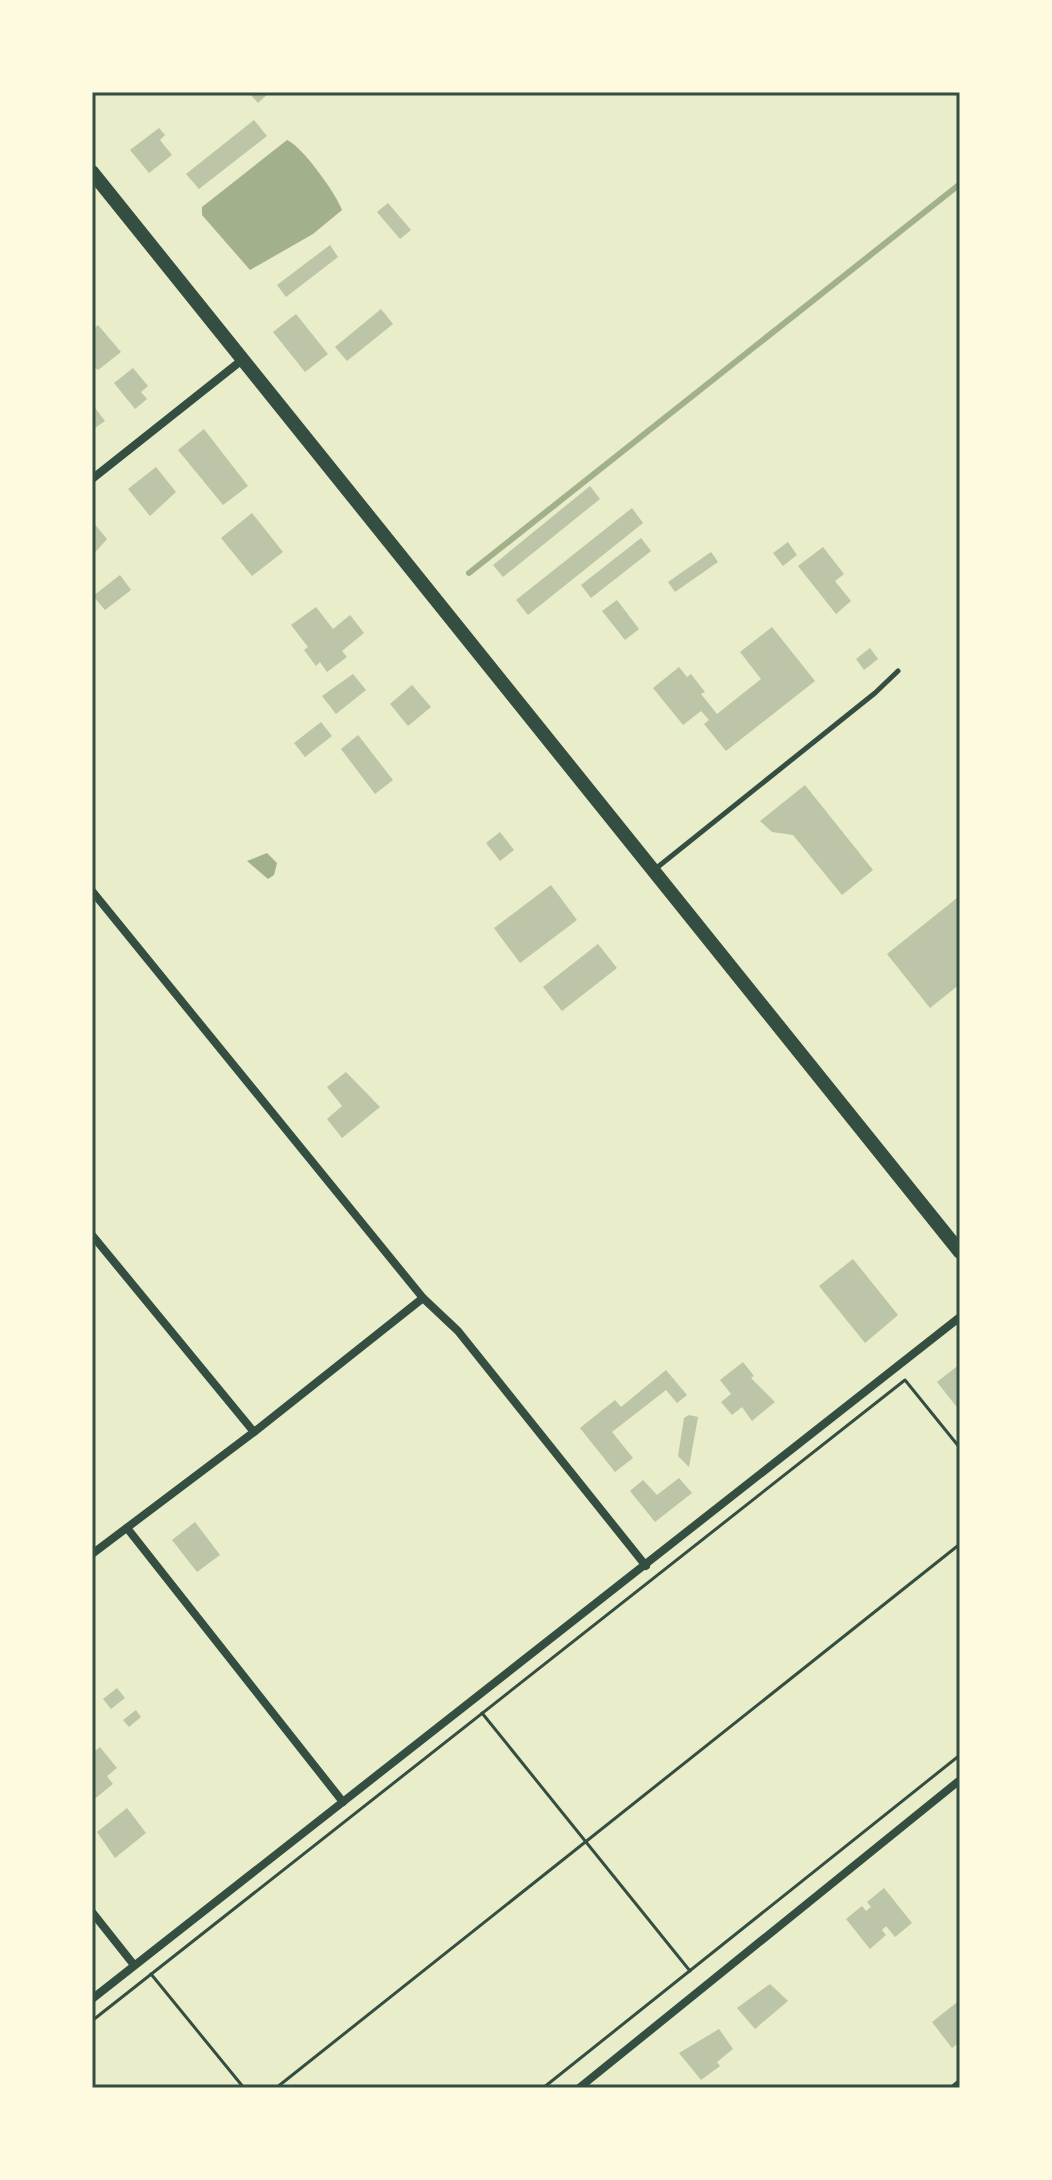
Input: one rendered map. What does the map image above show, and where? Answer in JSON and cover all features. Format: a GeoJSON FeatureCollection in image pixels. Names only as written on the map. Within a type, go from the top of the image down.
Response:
{"type":"FeatureCollection","features":[{"type":"Feature","properties":{"kind":"main road"},"geometry":{"type":"LineString","coordinates":[[92,172],[960,1252]]}},
{"type":"Feature","properties":{"kind":"street"},"geometry":{"type":"LineString","coordinates":[[92,479],[242,360]]}},
{"type":"Feature","properties":{"kind":"street"},"geometry":{"type":"LineString","coordinates":[[92,891],[423,1298],[458,1331],[646,1566]]}},
{"type":"Feature","properties":{"kind":"street"},"geometry":{"type":"LineString","coordinates":[[92,1235],[254,1432]]}},
{"type":"Feature","properties":{"kind":"street"},"geometry":{"type":"LineString","coordinates":[[92,1554],[254,1432],[423,1298]]}},
{"type":"Feature","properties":{"kind":"street"},"geometry":{"type":"LineString","coordinates":[[92,1999],[960,1317]]}},
{"type":"Feature","properties":{"kind":"street"},"geometry":{"type":"LineString","coordinates":[[127,1528],[343,1802]]}},
{"type":"Feature","properties":{"kind":"street"},"geometry":{"type":"LineString","coordinates":[[579,2088],[960,1780]]}},
{"type":"Feature","properties":{"kind":"street"},"geometry":{"type":"LineString","coordinates":[[92,1912],[134,1965]]}},
{"type":"Feature","properties":{"kind":"street"},"geometry":{"type":"LineString","coordinates":[[954,2088],[960,2083]]}},
{"type":"Feature","properties":{"kind":"lane"},"geometry":{"type":"LineString","coordinates":[[653,871],[875,693],[898,671]]}},
{"type":"Feature","properties":{"kind":"path"},"geometry":{"type":"LineString","coordinates":[[93,2020],[905,1380],[960,1448]]}},
{"type":"Feature","properties":{"kind":"path"},"geometry":{"type":"LineString","coordinates":[[276,2088],[960,1544]]}},
{"type":"Feature","properties":{"kind":"path"},"geometry":{"type":"LineString","coordinates":[[482,1713],[690,1971]]}},
{"type":"Feature","properties":{"kind":"path"},"geometry":{"type":"LineString","coordinates":[[543,2088],[960,1755]]}},
{"type":"Feature","properties":{"kind":"path"},"geometry":{"type":"LineString","coordinates":[[151,1974],[244,2088]]}},
{"type":"Feature","properties":{"kind":"shaded area"},"geometry":{"type":"Polygon","coordinates":[[[287,140],[302,152],[318,172],[342,210],[313,234],[250,270],[202,215],[202,207],[287,140]]]}},
{"type":"Feature","properties":{"kind":"shaded area"},"geometry":{"type":"Polygon","coordinates":[[[267,853],[277,863],[274,875],[268,879],[247,861],[267,853]]]}},
{"type":"Feature","properties":{"kind":"building"},"geometry":{"type":"Polygon","coordinates":[[[248,92],[270,92],[258,103],[248,92]]]}},
{"type":"Feature","properties":{"kind":"building"},"geometry":{"type":"Polygon","coordinates":[[[254,120],[267,136],[199,189],[186,174],[254,120]]]}},
{"type":"Feature","properties":{"kind":"building"},"geometry":{"type":"Polygon","coordinates":[[[159,128],[165,135],[160,140],[172,155],[149,173],[130,150],[159,128]]]}},
{"type":"Feature","properties":{"kind":"building"},"geometry":{"type":"Polygon","coordinates":[[[388,203],[411,230],[400,239],[377,212],[388,203]]]}},
{"type":"Feature","properties":{"kind":"building"},"geometry":{"type":"Polygon","coordinates":[[[330,245],[338,257],[286,297],[277,285],[330,245]]]}},
{"type":"Feature","properties":{"kind":"building"},"geometry":{"type":"Polygon","coordinates":[[[381,309],[393,324],[347,361],[335,347],[381,309]]]}},
{"type":"Feature","properties":{"kind":"building"},"geometry":{"type":"Polygon","coordinates":[[[296,314],[328,354],[305,372],[273,332],[296,314]]]}},
{"type":"Feature","properties":{"kind":"building"},"geometry":{"type":"Polygon","coordinates":[[[98,325],[121,352],[98,370],[92,366],[92,330],[98,325]]]}},
{"type":"Feature","properties":{"kind":"building"},"geometry":{"type":"Polygon","coordinates":[[[133,368],[148,386],[141,392],[147,399],[135,409],[114,383],[133,368]]]}},
{"type":"Feature","properties":{"kind":"building"},"geometry":{"type":"Polygon","coordinates":[[[92,404],[105,421],[92,430],[92,404]]]}},
{"type":"Feature","properties":{"kind":"building"},"geometry":{"type":"Polygon","coordinates":[[[204,429],[248,486],[223,505],[178,450],[204,429]]]}},
{"type":"Feature","properties":{"kind":"building"},"geometry":{"type":"Polygon","coordinates":[[[156,467],[176,492],[150,516],[128,489],[156,467]]]}},
{"type":"Feature","properties":{"kind":"building"},"geometry":{"type":"Polygon","coordinates":[[[590,486],[600,499],[503,577],[493,565],[590,486]]]}},
{"type":"Feature","properties":{"kind":"building"},"geometry":{"type":"Polygon","coordinates":[[[632,508],[643,523],[528,615],[516,600],[632,508]]]}},
{"type":"Feature","properties":{"kind":"building"},"geometry":{"type":"Polygon","coordinates":[[[252,513],[283,552],[252,576],[221,538],[252,513]]]}},
{"type":"Feature","properties":{"kind":"building"},"geometry":{"type":"Polygon","coordinates":[[[92,521],[107,539],[92,556],[92,521]]]}},
{"type":"Feature","properties":{"kind":"building"},"geometry":{"type":"Polygon","coordinates":[[[641,538],[651,551],[591,598],[581,585],[641,538]]]}},
{"type":"Feature","properties":{"kind":"building"},"geometry":{"type":"Polygon","coordinates":[[[788,542],[797,555],[783,566],[773,553],[788,542]]]}},
{"type":"Feature","properties":{"kind":"building"},"geometry":{"type":"Polygon","coordinates":[[[823,547],[844,574],[835,581],[851,601],[836,614],[798,566],[823,547]]]}},
{"type":"Feature","properties":{"kind":"building"},"geometry":{"type":"Polygon","coordinates":[[[711,552],[718,562],[675,592],[668,582],[711,552]]]}},
{"type":"Feature","properties":{"kind":"building"},"geometry":{"type":"Polygon","coordinates":[[[120,575],[131,590],[105,610],[93,596],[120,575]]]}},
{"type":"Feature","properties":{"kind":"building"},"geometry":{"type":"Polygon","coordinates":[[[617,600],[639,629],[625,640],[602,611],[617,600]]]}},
{"type":"Feature","properties":{"kind":"building"},"geometry":{"type":"Polygon","coordinates":[[[316,607],[333,629],[350,615],[364,633],[342,651],[347,657],[327,672],[320,662],[316,666],[304,650],[308,647],[291,625],[316,607]]]}},
{"type":"Feature","properties":{"kind":"building"},"geometry":{"type":"Polygon","coordinates":[[[772,627],[815,681],[726,751],[704,724],[709,720],[701,711],[683,725],[653,688],[679,667],[687,677],[691,674],[705,692],[701,694],[717,714],[761,679],[740,652],[772,627]]]}},
{"type":"Feature","properties":{"kind":"building"},"geometry":{"type":"Polygon","coordinates":[[[870,648],[878,659],[864,670],[856,659],[870,648]]]}},
{"type":"Feature","properties":{"kind":"building"},"geometry":{"type":"Polygon","coordinates":[[[353,674],[366,690],[336,714],[322,696],[353,674]]]}},
{"type":"Feature","properties":{"kind":"building"},"geometry":{"type":"Polygon","coordinates":[[[412,685],[431,707],[408,726],[390,704],[412,685]]]}},
{"type":"Feature","properties":{"kind":"building"},"geometry":{"type":"Polygon","coordinates":[[[321,722],[332,736],[305,757],[294,743],[321,722]]]}},
{"type":"Feature","properties":{"kind":"building"},"geometry":{"type":"Polygon","coordinates":[[[358,735],[393,780],[375,794],[341,749],[358,735]]]}},
{"type":"Feature","properties":{"kind":"building"},"geometry":{"type":"Polygon","coordinates":[[[805,785],[873,870],[842,895],[793,835],[772,832],[760,821],[805,785]]]}},
{"type":"Feature","properties":{"kind":"building"},"geometry":{"type":"Polygon","coordinates":[[[500,832],[514,850],[500,861],[486,843],[500,832]]]}},
{"type":"Feature","properties":{"kind":"building"},"geometry":{"type":"Polygon","coordinates":[[[551,885],[577,920],[520,963],[494,928],[551,885]]]}},
{"type":"Feature","properties":{"kind":"building"},"geometry":{"type":"Polygon","coordinates":[[[957,898],[960,984],[930,1008],[887,954],[957,898]]]}},
{"type":"Feature","properties":{"kind":"building"},"geometry":{"type":"Polygon","coordinates":[[[598,944],[617,968],[562,1011],[543,987],[598,944]]]}},
{"type":"Feature","properties":{"kind":"building"},"geometry":{"type":"Polygon","coordinates":[[[346,1072],[380,1107],[342,1138],[327,1119],[342,1106],[327,1087],[346,1072]]]}},
{"type":"Feature","properties":{"kind":"building"},"geometry":{"type":"Polygon","coordinates":[[[853,1259],[898,1315],[865,1343],[819,1286],[853,1259]]]}},
{"type":"Feature","properties":{"kind":"building"},"geometry":{"type":"Polygon","coordinates":[[[743,1362],[754,1376],[751,1378],[775,1402],[752,1421],[742,1407],[732,1415],[721,1402],[731,1394],[720,1380],[743,1362]]]}},
{"type":"Feature","properties":{"kind":"building"},"geometry":{"type":"Polygon","coordinates":[[[960,1364],[960,1411],[937,1382],[960,1364]]]}},
{"type":"Feature","properties":{"kind":"building"},"geometry":{"type":"Polygon","coordinates":[[[666,1370],[687,1395],[677,1403],[666,1390],[612,1432],[633,1458],[615,1472],[580,1428],[615,1400],[621,1407],[666,1370]]]}},
{"type":"Feature","properties":{"kind":"building"},"geometry":{"type":"Polygon","coordinates":[[[689,1415],[698,1417],[689,1467],[678,1456],[684,1418],[689,1415]]]}},
{"type":"Feature","properties":{"kind":"building"},"geometry":{"type":"Polygon","coordinates":[[[679,1478],[692,1493],[655,1522],[630,1491],[643,1480],[657,1495],[679,1478]]]}},
{"type":"Feature","properties":{"kind":"building"},"geometry":{"type":"Polygon","coordinates":[[[195,1522],[220,1555],[197,1572],[172,1540],[195,1522]]]}},
{"type":"Feature","properties":{"kind":"building"},"geometry":{"type":"Polygon","coordinates":[[[117,1688],[125,1698],[111,1709],[103,1699],[117,1688]]]}},
{"type":"Feature","properties":{"kind":"building"},"geometry":{"type":"Polygon","coordinates":[[[136,1710],[141,1717],[129,1727],[123,1720],[136,1710]]]}},
{"type":"Feature","properties":{"kind":"building"},"geometry":{"type":"Polygon","coordinates":[[[100,1747],[117,1768],[107,1776],[113,1784],[92,1801],[92,1753],[100,1747]]]}},
{"type":"Feature","properties":{"kind":"building"},"geometry":{"type":"Polygon","coordinates":[[[127,1808],[146,1833],[115,1858],[97,1832],[127,1808]]]}},
{"type":"Feature","properties":{"kind":"building"},"geometry":{"type":"Polygon","coordinates":[[[884,1888],[912,1923],[895,1937],[886,1926],[882,1930],[886,1935],[870,1949],[846,1919],[862,1906],[866,1911],[871,1907],[867,1902],[884,1888]]]}},
{"type":"Feature","properties":{"kind":"building"},"geometry":{"type":"Polygon","coordinates":[[[770,1984],[788,2001],[755,2029],[737,2008],[770,1984]]]}},
{"type":"Feature","properties":{"kind":"building"},"geometry":{"type":"Polygon","coordinates":[[[960,2000],[960,2042],[952,2048],[932,2022],[960,2000]]]}},
{"type":"Feature","properties":{"kind":"building"},"geometry":{"type":"Polygon","coordinates":[[[719,2029],[733,2049],[717,2062],[720,2066],[701,2080],[679,2053],[719,2029]]]}},
{"type":"Feature","properties":{"kind":"waterway"},"geometry":{"type":"LineString","coordinates":[[469,573],[960,184]]}}]}
